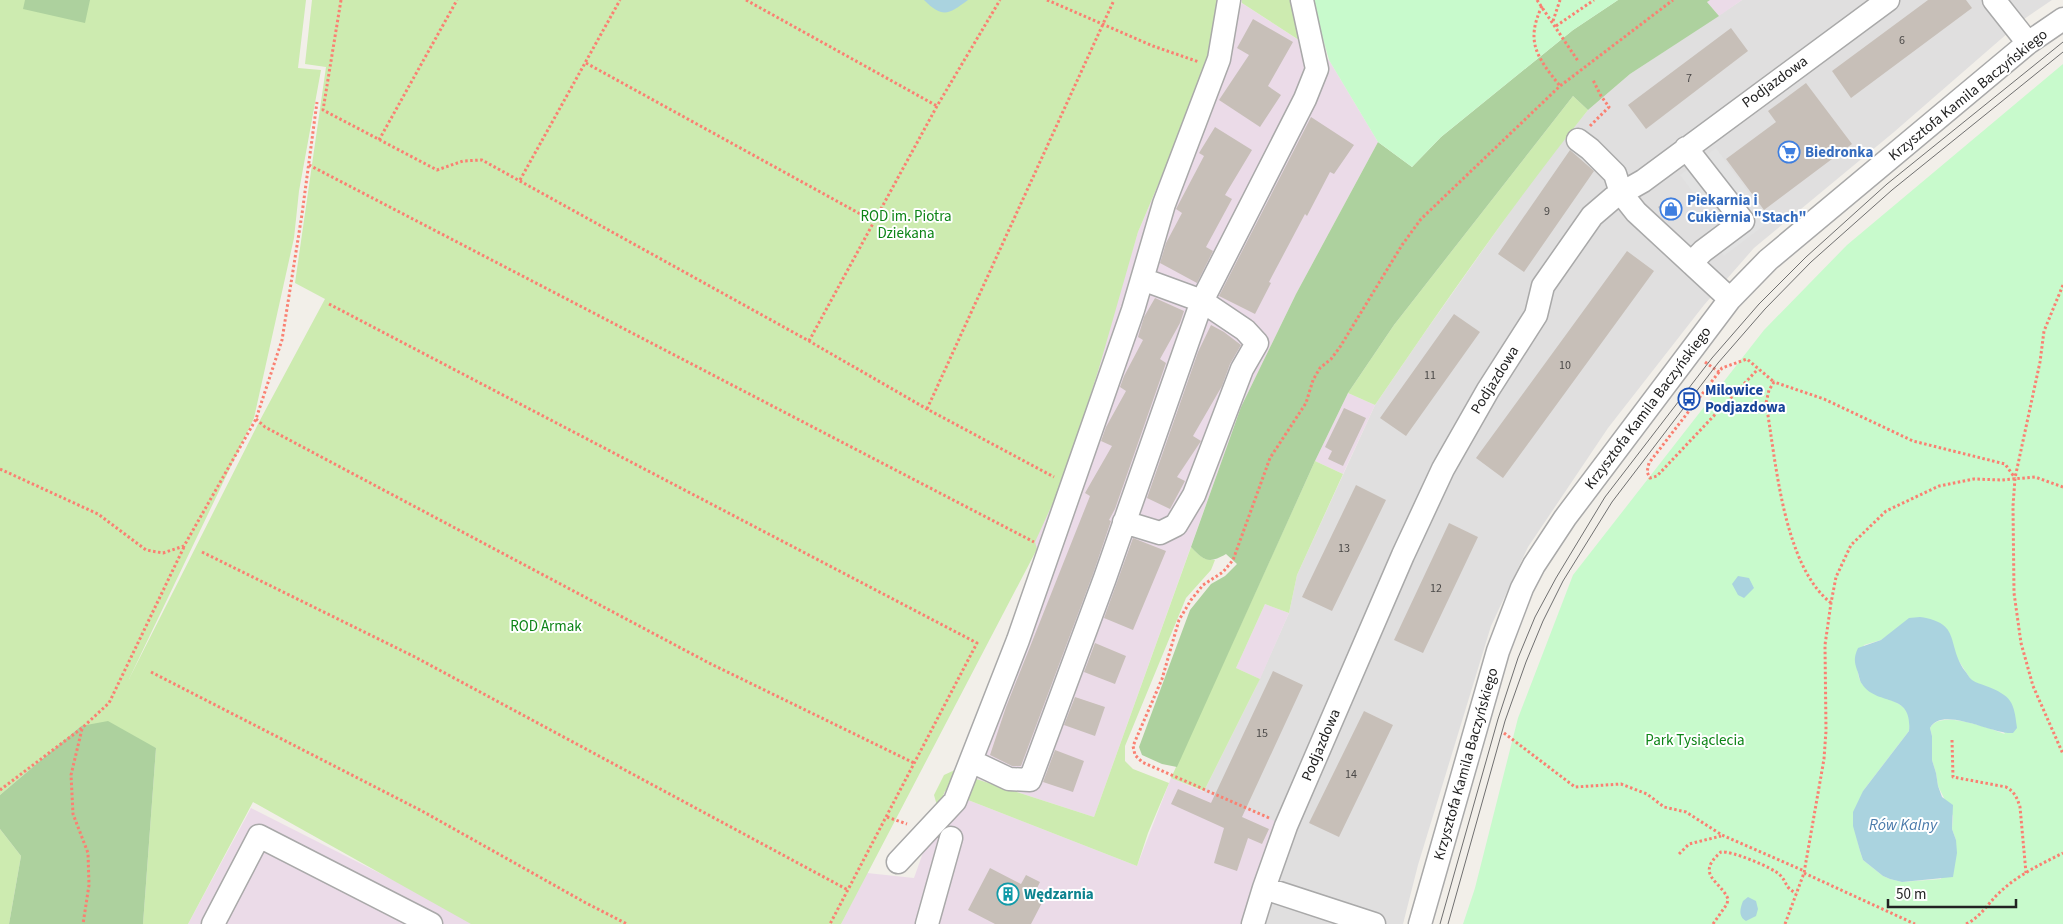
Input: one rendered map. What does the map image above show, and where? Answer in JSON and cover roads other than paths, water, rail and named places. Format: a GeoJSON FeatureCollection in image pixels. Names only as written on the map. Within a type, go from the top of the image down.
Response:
{"type":"FeatureCollection","features":[{"type":"Feature","properties":{"kind":"street"},"geometry":{"type":"LineString","coordinates":[[898,862],[955,801],[1018,640],[1073,486],[1142,279],[1164,204],[1219,59],[1229,0]]}},
{"type":"Feature","properties":{"kind":"street"},"geometry":{"type":"LineString","coordinates":[[971,762],[1009,779],[1030,780],[1202,301],[1305,99],[1317,69],[1302,0]]}},
{"type":"Feature","properties":{"kind":"street","name":"Podjazdowa"},"geometry":{"type":"LineString","coordinates":[[1253,924],[1286,826],[1399,564],[1443,469],[1488,390],[1536,315],[1542,286],[1602,205],[1643,181],[1888,0]]}},
{"type":"Feature","properties":{"kind":"street"},"geometry":{"type":"LineString","coordinates":[[1994,0],[2028,43]]}},
{"type":"Feature","properties":{"kind":"street","name":"Krzysztofa Kamila Baczyńskiego"},"geometry":{"type":"LineString","coordinates":[[1420,924],[1498,651],[1522,588],[1534,565],[1565,518],[1730,299],[1768,260],[2028,43],[2063,19]]}},
{"type":"Feature","properties":{"kind":"street"},"geometry":{"type":"LineString","coordinates":[[1578,140],[1615,174],[1621,193],[1636,212],[1730,299]]}},
{"type":"Feature","properties":{"kind":"street"},"geometry":{"type":"LineString","coordinates":[[1686,148],[1743,221],[1703,251],[1691,263]]}},
{"type":"Feature","properties":{"kind":"street"},"geometry":{"type":"LineString","coordinates":[[1124,522],[1160,533],[1176,526],[1194,495],[1242,369],[1257,343],[1245,330],[1202,301],[1142,279]]}},
{"type":"Feature","properties":{"kind":"street"},"geometry":{"type":"LineString","coordinates":[[213,924],[259,836],[431,924]]}},
{"type":"Feature","properties":{"kind":"street"},"geometry":{"type":"LineString","coordinates":[[927,924],[951,838]]}},
{"type":"Feature","properties":{"kind":"street"},"geometry":{"type":"LineString","coordinates":[[1264,888],[1374,924]]}},
{"type":"Feature","properties":{"kind":"water"},"geometry":{"type":"Polygon","coordinates":[[[924,0],[968,0],[956,9],[941,12],[924,0]]]}},
{"type":"Feature","properties":{"kind":"water"},"geometry":{"type":"Polygon","coordinates":[[[1738,576],[1749,578],[1754,588],[1744,598],[1738,595],[1732,584],[1738,576]]]}},
{"type":"Feature","properties":{"kind":"water","name":"Rów Kalny"},"geometry":{"type":"Polygon","coordinates":[[[1920,617],[1942,624],[1948,630],[1959,661],[1971,679],[2001,693],[2010,701],[2015,712],[2017,728],[2013,733],[2004,732],[1945,719],[1936,722],[1930,728],[1932,760],[1938,786],[1942,797],[1953,805],[1952,829],[1956,840],[1957,853],[1953,877],[1902,882],[1883,876],[1863,860],[1853,826],[1853,812],[1863,791],[1909,731],[1909,718],[1900,705],[1868,691],[1860,681],[1855,659],[1858,648],[1881,640],[1909,618],[1920,617]]]}},
{"type":"Feature","properties":{"kind":"water"},"geometry":{"type":"Polygon","coordinates":[[[1748,897],[1756,901],[1758,909],[1756,916],[1746,921],[1741,915],[1741,910],[1743,901],[1748,897]]]}},
{"type":"Feature","properties":{"kind":"tram line"},"geometry":{"type":"LineString","coordinates":[[1440,924],[1498,719],[1518,658],[1535,617],[1556,578],[1605,497],[1712,358],[1759,304],[1806,257],[1887,184],[2063,42]]}},
{"type":"Feature","properties":{"kind":"tram line"},"geometry":{"type":"LineString","coordinates":[[1448,924],[1505,721],[1526,662],[1543,621],[1563,581],[1612,502],[1718,363],[1765,309],[1811,262],[1892,190],[2063,52]]}},
{"type":"Feature","properties":{"kind":"place","name":"Biedronka"},"geometry":{"type":"Point","coordinates":[1789,152]}},
{"type":"Feature","properties":{"kind":"place","name":"Piekarnia i Cukiernia \"Stach\""},"geometry":{"type":"Point","coordinates":[1671,209]}},
{"type":"Feature","properties":{"kind":"place","name":"Milowice Podjazdowa"},"geometry":{"type":"Point","coordinates":[1689,399]}},
{"type":"Feature","properties":{"kind":"place","name":"Wędzarnia"},"geometry":{"type":"Point","coordinates":[1008,894]}},
{"type":"Feature","properties":{"kind":"park label","name":"ROD im. Piotra Dziekana"},"geometry":{"type":"Point","coordinates":[906,224]}},
{"type":"Feature","properties":{"kind":"park label","name":"ROD Armak"},"geometry":{"type":"Point","coordinates":[546,626]}},
{"type":"Feature","properties":{"kind":"park label","name":"Park Tysiąclecia"},"geometry":{"type":"Point","coordinates":[1695,740]}}]}
